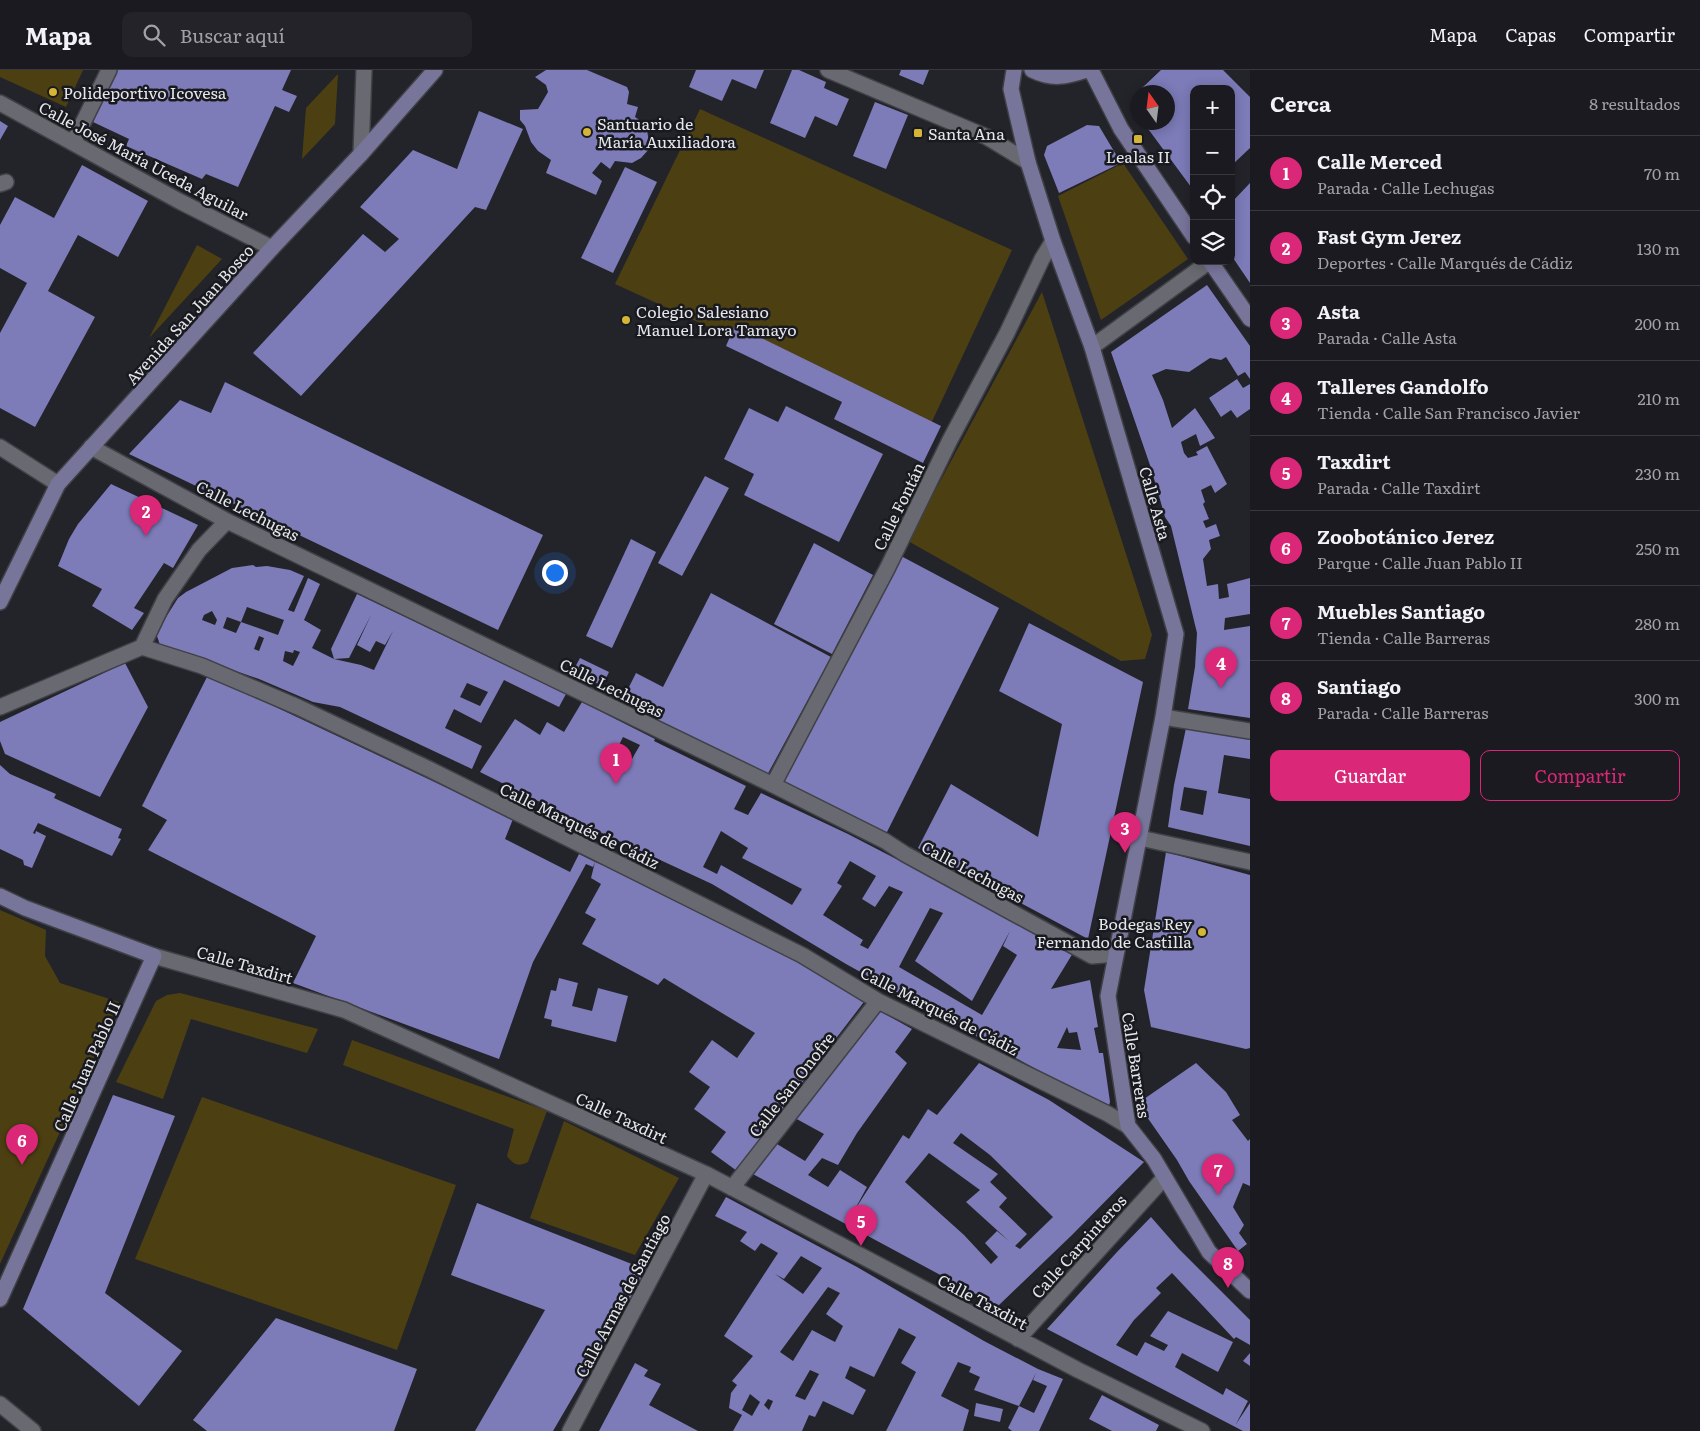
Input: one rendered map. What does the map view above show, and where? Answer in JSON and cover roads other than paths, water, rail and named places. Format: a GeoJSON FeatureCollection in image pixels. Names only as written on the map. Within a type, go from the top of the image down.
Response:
{"type":"FeatureCollection","features":[{"type":"Feature","properties":{"kind":"street"},"geometry":{"type":"LineString","coordinates":[[73,143],[109,70]]}},
{"type":"Feature","properties":{"kind":"street"},"geometry":{"type":"LineString","coordinates":[[361,154],[364,70]]}},
{"type":"Feature","properties":{"kind":"street","name":"Avenida San Juan Bosco"},"geometry":{"type":"LineString","coordinates":[[0,602],[58,484],[272,248],[361,154],[435,70]]}},
{"type":"Feature","properties":{"kind":"street"},"geometry":{"type":"LineString","coordinates":[[828,70],[987,137],[1028,162]]}},
{"type":"Feature","properties":{"kind":"street","name":"Calle Asta"},"geometry":{"type":"LineString","coordinates":[[1014,70],[1011,88],[1028,162],[1053,242],[1092,346],[1176,634],[1163,717],[1116,954]]}},
{"type":"Feature","properties":{"kind":"street"},"geometry":{"type":"LineString","coordinates":[[1032,70],[1052,77],[1072,75],[1087,70]]}},
{"type":"Feature","properties":{"kind":"street"},"geometry":{"type":"LineString","coordinates":[[1091,70],[1121,129],[1190,231]]}},
{"type":"Feature","properties":{"kind":"street","name":"Calle José María Uceda Aguilar"},"geometry":{"type":"LineString","coordinates":[[0,103],[179,201],[272,248]]}},
{"type":"Feature","properties":{"kind":"street","name":"Calle Fontán"},"geometry":{"type":"LineString","coordinates":[[773,785],[887,569],[950,440],[1007,333],[1042,259],[1053,242]]}},
{"type":"Feature","properties":{"kind":"street"},"geometry":{"type":"LineString","coordinates":[[1092,346],[1204,265]]}},
{"type":"Feature","properties":{"kind":"street"},"geometry":{"type":"LineString","coordinates":[[1213,265],[1250,319]]}},
{"type":"Feature","properties":{"kind":"street"},"geometry":{"type":"LineString","coordinates":[[0,447],[58,484]]}},
{"type":"Feature","properties":{"kind":"street","name":"Calle Lechugas"},"geometry":{"type":"LineString","coordinates":[[91,447],[227,521],[885,841],[905,854],[1092,956],[1116,954]]}},
{"type":"Feature","properties":{"kind":"street"},"geometry":{"type":"LineString","coordinates":[[0,707],[142,647],[165,599],[199,550],[227,521]]}},
{"type":"Feature","properties":{"kind":"street","name":"Calle Marqués de Cádiz"},"geometry":{"type":"LineString","coordinates":[[142,647],[202,666],[298,707],[429,770],[802,955],[878,1001],[1108,1114],[1128,1126]]}},
{"type":"Feature","properties":{"kind":"street"},"geometry":{"type":"LineString","coordinates":[[1163,717],[1250,731]]}},
{"type":"Feature","properties":{"kind":"street"},"geometry":{"type":"LineString","coordinates":[[1140,838],[1250,862]]}},
{"type":"Feature","properties":{"kind":"street","name":"Calle Taxdirt"},"geometry":{"type":"LineString","coordinates":[[0,896],[25,908],[154,956],[344,1010],[706,1174],[1018,1339],[1202,1431]]}},
{"type":"Feature","properties":{"kind":"street","name":"Calle Barreras"},"geometry":{"type":"LineString","coordinates":[[1116,954],[1108,996],[1128,1126],[1154,1159],[1209,1252],[1250,1292]]}},
{"type":"Feature","properties":{"kind":"street","name":"Calle Juan Pablo II"},"geometry":{"type":"LineString","coordinates":[[0,1299],[154,956]]}},
{"type":"Feature","properties":{"kind":"street","name":"Calle San Onofre"},"geometry":{"type":"LineString","coordinates":[[732,1188],[878,1001]]}},
{"type":"Feature","properties":{"kind":"street","name":"Calle Armas de Santiago"},"geometry":{"type":"LineString","coordinates":[[570,1431],[706,1174]]}},
{"type":"Feature","properties":{"kind":"street","name":"Calle Carpinteros"},"geometry":{"type":"LineString","coordinates":[[1018,1339],[1164,1178]]}},
{"type":"Feature","properties":{"kind":"street"},"geometry":{"type":"LineString","coordinates":[[0,1404],[33,1431]]}},
{"type":"Feature","properties":{"kind":"place","name":"Polideportivo Icovesa"},"geometry":{"type":"Point","coordinates":[53,92]}},
{"type":"Feature","properties":{"kind":"place","name":"Santuario de María Auxiliadora"},"geometry":{"type":"Point","coordinates":[587,132]}},
{"type":"Feature","properties":{"kind":"place","name":"Santa Ana"},"geometry":{"type":"Point","coordinates":[918,133]}},
{"type":"Feature","properties":{"kind":"place","name":"Lealas II"},"geometry":{"type":"Point","coordinates":[1138,139]}},
{"type":"Feature","properties":{"kind":"place","name":"Colegio Salesiano Manuel Lora Tamayo"},"geometry":{"type":"Point","coordinates":[626,320]}},
{"type":"Feature","properties":{"kind":"place","name":"Fast Gym Jerez"},"geometry":{"type":"Point","coordinates":[146,536]}},
{"type":"Feature","properties":{"kind":"place","name":"Talleres Gandolfo"},"geometry":{"type":"Point","coordinates":[1221,688]}},
{"type":"Feature","properties":{"kind":"place","name":"Calle Merced"},"geometry":{"type":"Point","coordinates":[616,784]}},
{"type":"Feature","properties":{"kind":"place","name":"Asta"},"geometry":{"type":"Point","coordinates":[1125,853]}},
{"type":"Feature","properties":{"kind":"place","name":"Bodegas Rey Fernando de Castilla"},"geometry":{"type":"Point","coordinates":[1202,932]}},
{"type":"Feature","properties":{"kind":"place","name":"Zoobotánico Jerez"},"geometry":{"type":"Point","coordinates":[22,1165]}},
{"type":"Feature","properties":{"kind":"place","name":"Muebles Santiago"},"geometry":{"type":"Point","coordinates":[1218,1195]}},
{"type":"Feature","properties":{"kind":"place","name":"Taxdirt"},"geometry":{"type":"Point","coordinates":[861,1246]}},
{"type":"Feature","properties":{"kind":"place","name":"Santiago"},"geometry":{"type":"Point","coordinates":[1228,1288]}}]}
